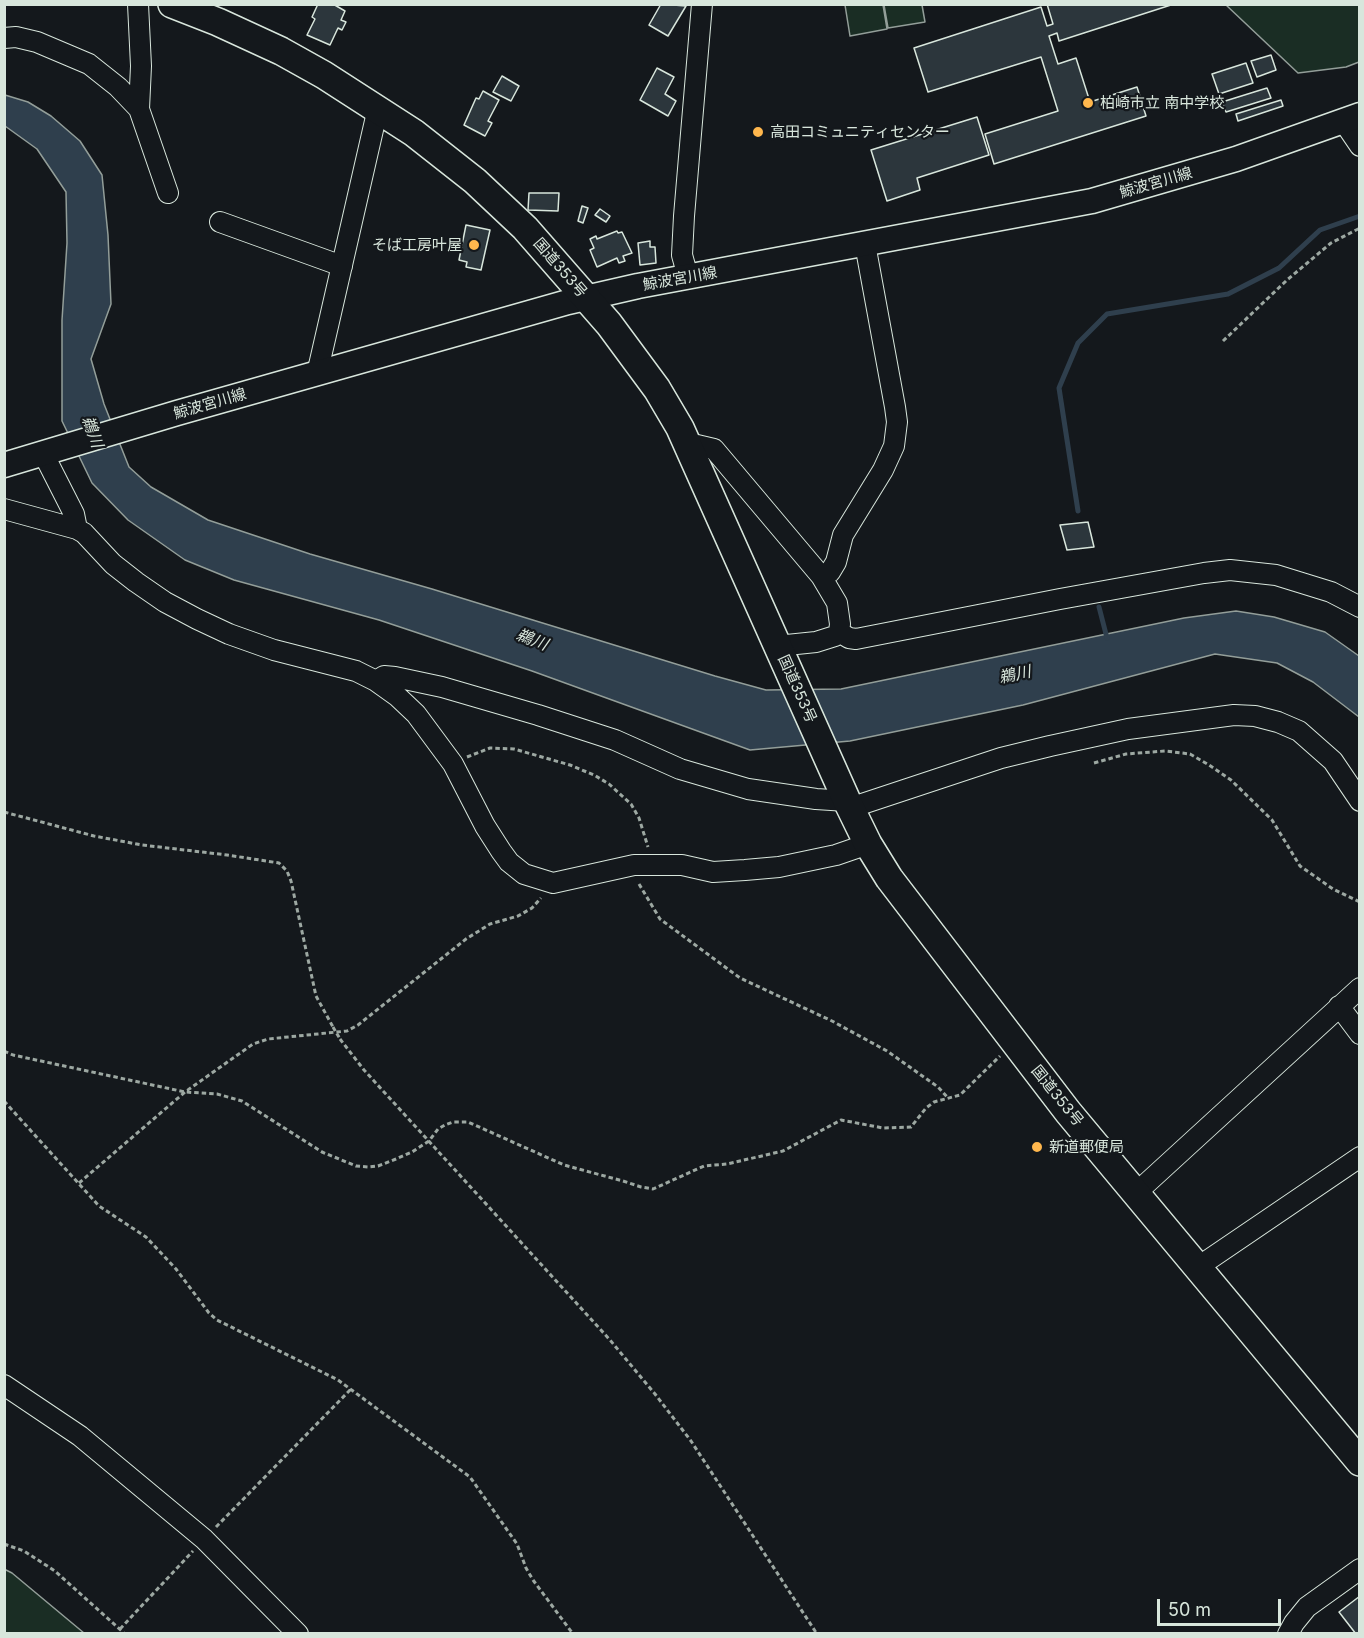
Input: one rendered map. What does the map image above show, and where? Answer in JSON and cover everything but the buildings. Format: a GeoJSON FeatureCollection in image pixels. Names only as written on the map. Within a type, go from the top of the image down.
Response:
{"type":"FeatureCollection","features":[{"type":"Feature","properties":{"kind":"highway","name":"国道353号"},"geometry":{"type":"LineString","coordinates":[[172,4],[226,25],[281,51],[378,108],[414,133],[475,181],[525,228],[587,298],[670,407],[847,801],[868,844],[899,893],[1068,1112],[1359,1462]]}},
{"type":"Feature","properties":{"kind":"main road","name":"鯨波宮川線"},"geometry":{"type":"LineString","coordinates":[[4,465],[177,413],[587,298],[1092,201],[1188,174],[1351,118]]}},
{"type":"Feature","properties":{"kind":"street"},"geometry":{"type":"LineString","coordinates":[[138,4],[141,66],[139,109],[168,193]]}},
{"type":"Feature","properties":{"kind":"street"},"geometry":{"type":"LineString","coordinates":[[688,277],[682,255],[683,227],[702,4]]}},
{"type":"Feature","properties":{"kind":"street"},"geometry":{"type":"LineString","coordinates":[[4,38],[16,37],[38,42],[89,64],[118,87],[139,109]]}},
{"type":"Feature","properties":{"kind":"street"},"geometry":{"type":"LineString","coordinates":[[317,374],[378,108]]}},
{"type":"Feature","properties":{"kind":"street"},"geometry":{"type":"LineString","coordinates":[[1351,118],[1359,146]]}},
{"type":"Feature","properties":{"kind":"street"},"geometry":{"type":"LineString","coordinates":[[220,222],[342,266]]}},
{"type":"Feature","properties":{"kind":"street"},"geometry":{"type":"LineString","coordinates":[[821,576],[830,572],[836,562],[843,535],[883,470],[894,446],[897,422],[895,407],[865,244]]}},
{"type":"Feature","properties":{"kind":"street"},"geometry":{"type":"LineString","coordinates":[[688,446],[697,445],[714,449],[821,576],[837,603],[840,624],[839,632],[835,636],[779,651]]}},
{"type":"Feature","properties":{"kind":"street"},"geometry":{"type":"LineString","coordinates":[[48,451],[74,514],[77,529]]}},
{"type":"Feature","properties":{"kind":"street"},"geometry":{"type":"LineString","coordinates":[[4,508],[84,533],[113,564],[136,582],[197,620],[274,650],[356,671],[376,681],[416,714],[453,764],[485,826],[508,862],[524,874],[553,883],[644,864],[682,865],[713,872],[745,870],[779,867],[836,855],[868,844]]}},
{"type":"Feature","properties":{"kind":"street"},"geometry":{"type":"LineString","coordinates":[[839,632],[856,639],[1060,599],[1230,570],[1275,575],[1331,592],[1359,607]]}},
{"type":"Feature","properties":{"kind":"street"},"geometry":{"type":"LineString","coordinates":[[376,681],[384,676],[442,687],[615,740],[680,769],[748,789],[847,801],[1001,758],[1128,729],[1234,715],[1256,716],[1299,731],[1333,761],[1359,801]]}},
{"type":"Feature","properties":{"kind":"street"},"geometry":{"type":"LineString","coordinates":[[1136,1193],[1359,988]]}},
{"type":"Feature","properties":{"kind":"street"},"geometry":{"type":"LineString","coordinates":[[1339,1006],[1359,1034]]}},
{"type":"Feature","properties":{"kind":"street"},"geometry":{"type":"LineString","coordinates":[[1198,1267],[1359,1157]]}},
{"type":"Feature","properties":{"kind":"street"},"geometry":{"type":"LineString","coordinates":[[4,1385],[80,1436],[204,1539],[298,1634]]}},
{"type":"Feature","properties":{"kind":"street"},"geometry":{"type":"LineString","coordinates":[[1288,1634],[1307,1607],[1359,1569]]}},
{"type":"Feature","properties":{"kind":"path"},"geometry":{"type":"LineString","coordinates":[[1223,341],[1287,280],[1331,243],[1359,228]]}},
{"type":"Feature","properties":{"kind":"path"},"geometry":{"type":"LineString","coordinates":[[453,764],[476,752],[490,748],[514,749],[570,765],[609,784],[631,804],[639,818],[644,864],[643,891],[660,920],[740,978],[832,1021],[887,1051],[938,1087],[948,1098]]}},
{"type":"Feature","properties":{"kind":"path"},"geometry":{"type":"LineString","coordinates":[[1094,763],[1126,754],[1165,751],[1190,754],[1231,780],[1272,820],[1300,866],[1333,889],[1359,902]]}},
{"type":"Feature","properties":{"kind":"path"},"geometry":{"type":"LineString","coordinates":[[4,812],[104,838],[279,863],[287,871],[316,996],[340,1039],[364,1070],[610,1340],[655,1394],[691,1441],[817,1634]]}},
{"type":"Feature","properties":{"kind":"path"},"geometry":{"type":"LineString","coordinates":[[79,1183],[185,1092],[253,1044],[268,1039],[347,1031],[358,1025],[466,939],[490,924],[518,916],[532,908],[553,883]]}},
{"type":"Feature","properties":{"kind":"path"},"geometry":{"type":"LineString","coordinates":[[4,1051],[13,1055],[185,1092],[217,1094],[242,1101],[322,1152],[356,1166],[378,1166],[412,1152],[429,1141],[445,1125],[453,1122],[468,1122],[564,1165],[652,1189],[705,1166],[727,1164],[783,1151],[841,1120],[851,1120],[884,1128],[911,1127],[926,1108],[934,1102],[960,1095],[1014,1042]]}},
{"type":"Feature","properties":{"kind":"path"},"geometry":{"type":"LineString","coordinates":[[4,1101],[106,1211],[146,1237],[176,1269],[209,1313],[217,1320],[338,1380],[461,1470],[476,1484],[517,1544],[533,1580],[573,1634]]}},
{"type":"Feature","properties":{"kind":"path"},"geometry":{"type":"LineString","coordinates":[[120,1629],[204,1539],[351,1389]]}},
{"type":"Feature","properties":{"kind":"path"},"geometry":{"type":"LineString","coordinates":[[4,1544],[24,1551],[55,1571],[125,1634]]}},
{"type":"Feature","properties":{"kind":"green space"},"geometry":{"type":"Polygon","coordinates":[[[845,5],[883,5],[887,29],[850,36],[845,5]]]}},
{"type":"Feature","properties":{"kind":"green space"},"geometry":{"type":"Polygon","coordinates":[[[884,5],[922,5],[925,22],[888,28],[884,5]]]}},
{"type":"Feature","properties":{"kind":"green space"},"geometry":{"type":"Polygon","coordinates":[[[1226,5],[1359,5],[1359,62],[1346,67],[1298,73],[1226,5]]]}},
{"type":"Feature","properties":{"kind":"green space"},"geometry":{"type":"Polygon","coordinates":[[[4,1569],[12,1573],[84,1633],[5,1633],[4,1569]]]}},
{"type":"Feature","properties":{"kind":"water","name":"鵜川"},"geometry":{"type":"Polygon","coordinates":[[[5,95],[28,102],[51,116],[80,141],[102,175],[108,235],[111,304],[91,359],[104,404],[129,467],[151,487],[208,520],[310,554],[766,690],[841,689],[1184,618],[1236,611],[1274,617],[1325,632],[1359,656],[1359,717],[1313,682],[1277,663],[1215,654],[1023,705],[850,741],[750,750],[532,671],[379,620],[234,580],[185,560],[128,520],[92,483],[62,421],[62,320],[67,243],[66,192],[37,149],[5,126],[5,95]]]}},
{"type":"Feature","properties":{"kind":"waterway"},"geometry":{"type":"LineString","coordinates":[[1078,511],[1059,388],[1078,343],[1107,314],[1228,294],[1279,268],[1320,230],[1360,216]]}},
{"type":"Feature","properties":{"kind":"waterway"},"geometry":{"type":"LineString","coordinates":[[1099,607],[1107,638]]}},
{"type":"Feature","properties":{"kind":"place","name":"柏崎市立 南中学校"},"geometry":{"type":"Point","coordinates":[1088,103]}},
{"type":"Feature","properties":{"kind":"place","name":"高田コミュニティセンター"},"geometry":{"type":"Point","coordinates":[758,132]}},
{"type":"Feature","properties":{"kind":"place","name":"そば工房叶屋"},"geometry":{"type":"Point","coordinates":[474,245]}},
{"type":"Feature","properties":{"kind":"place","name":"新道郵便局"},"geometry":{"type":"Point","coordinates":[1037,1147]}}]}
